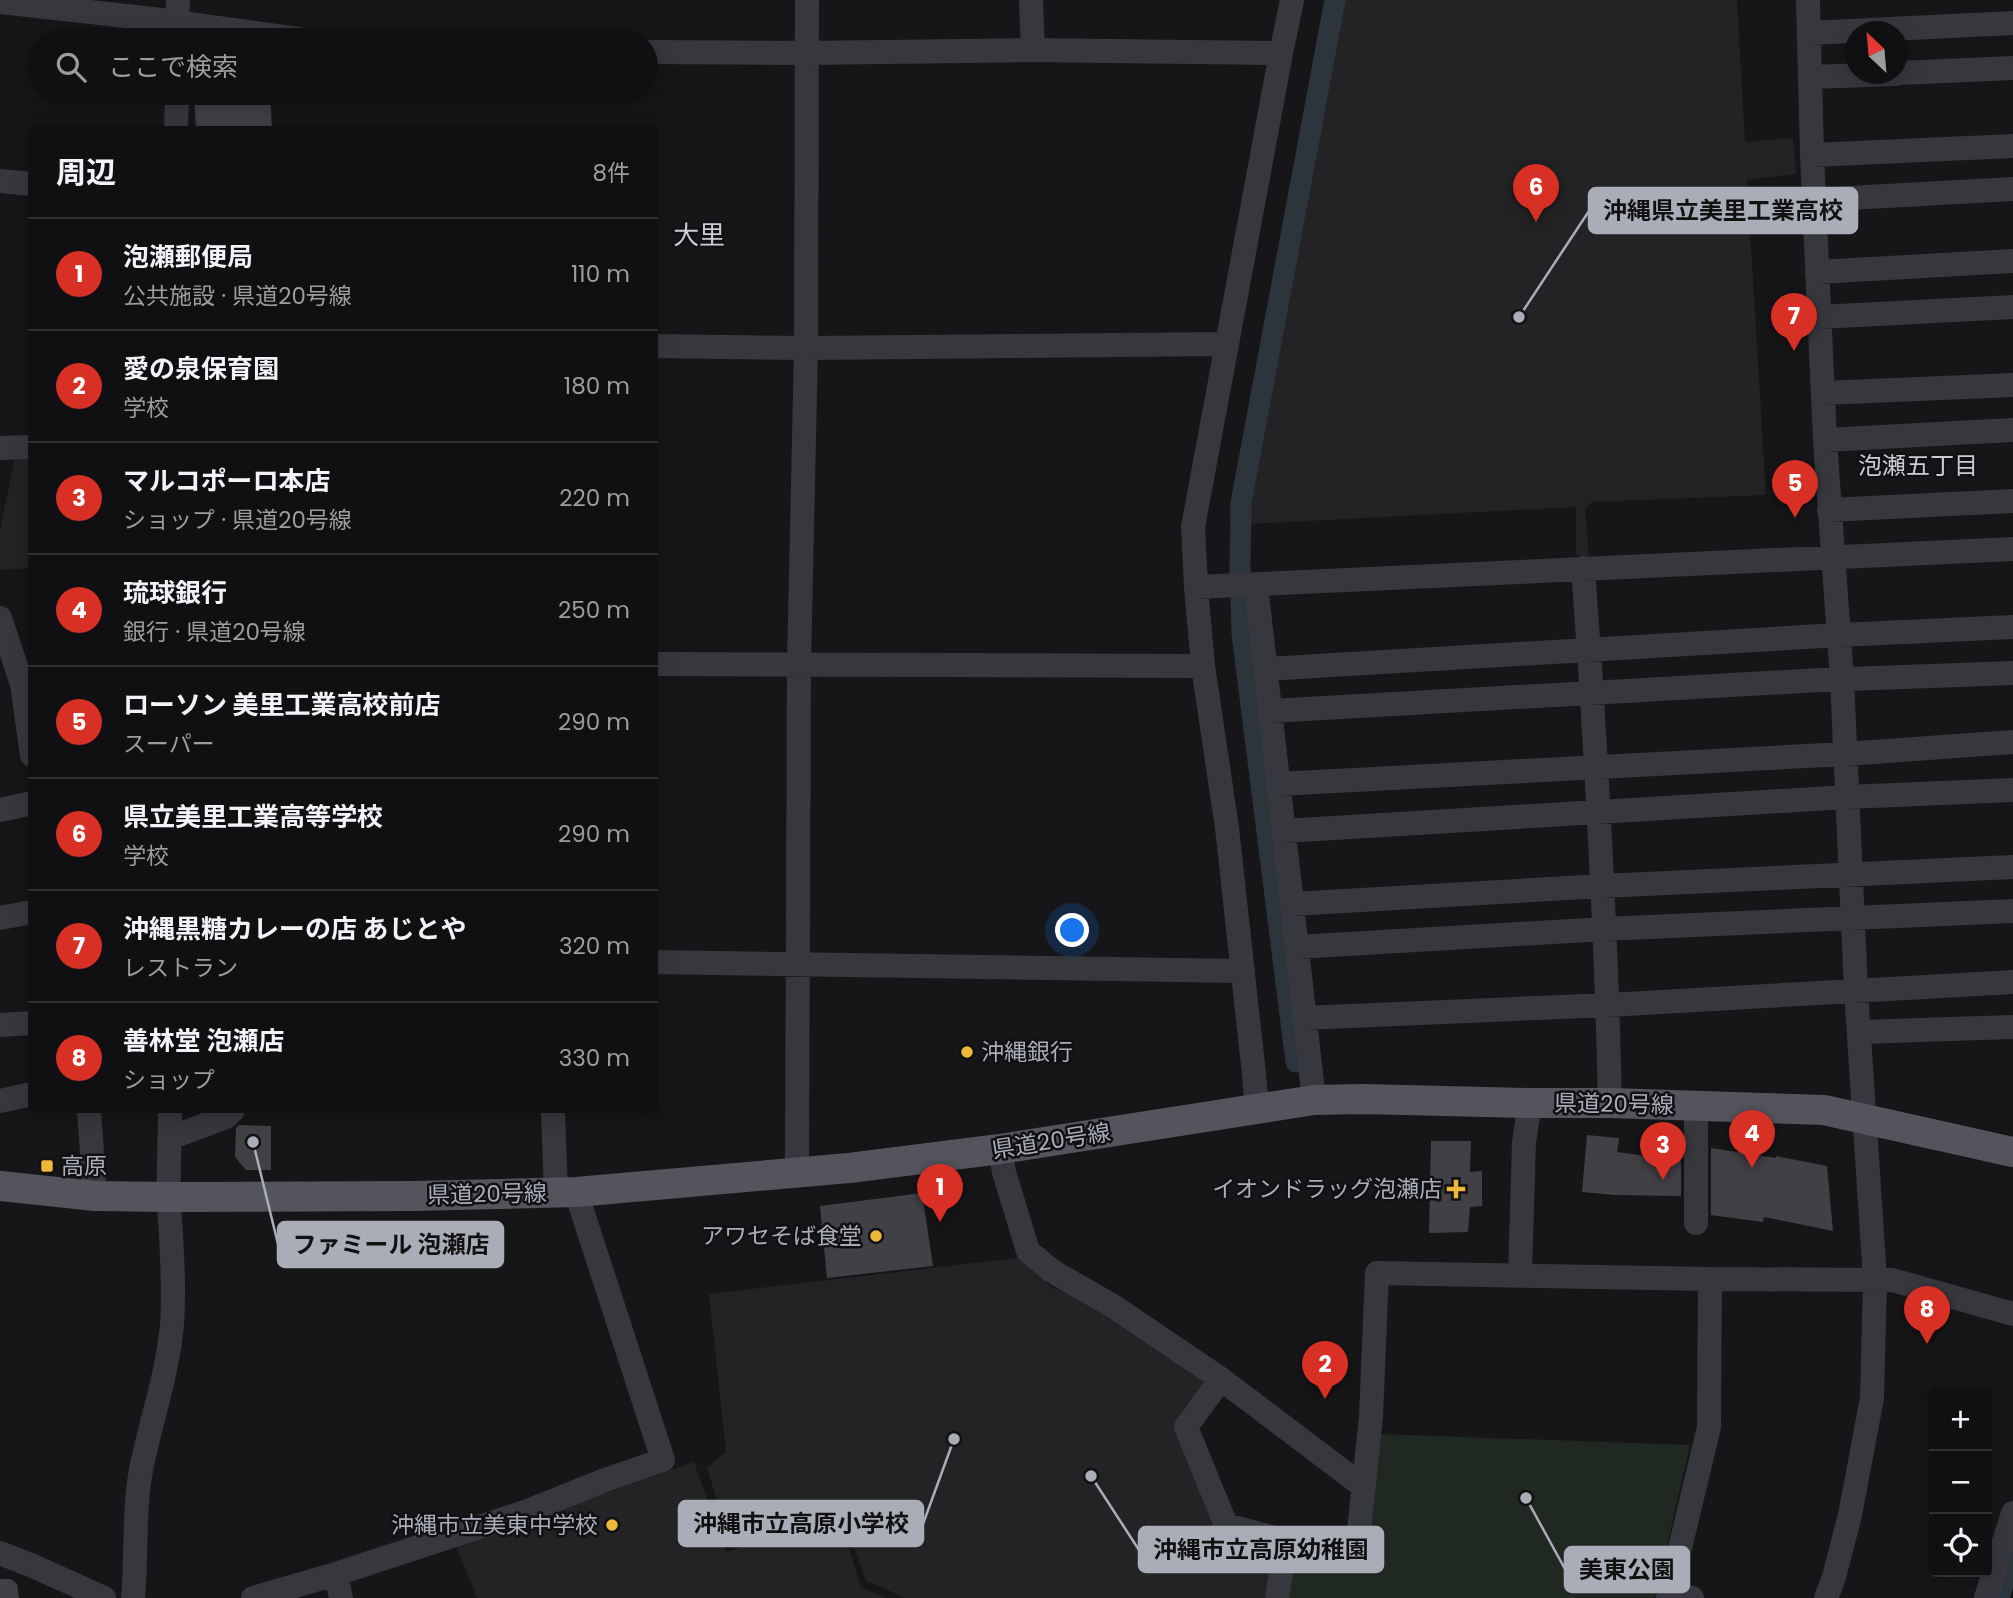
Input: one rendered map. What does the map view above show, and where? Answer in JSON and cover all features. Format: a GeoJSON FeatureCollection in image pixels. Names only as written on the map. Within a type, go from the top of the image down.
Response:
{"type":"FeatureCollection","features":[{"type":"Feature","properties":{"kind":"main road","name":"県道20号線"},"geometry":{"type":"LineString","coordinates":[[0,1186],[95,1196],[169,1197],[566,1192],[797,1174],[1000,1149],[1314,1100],[1363,1099],[1824,1110],[2013,1152]]}},
{"type":"Feature","properties":{"kind":"street"},"geometry":{"type":"LineString","coordinates":[[797,1174],[799,664],[806,348],[807,0]]}},
{"type":"Feature","properties":{"kind":"street"},"geometry":{"type":"LineString","coordinates":[[1031,0],[1033,50]]}},
{"type":"Feature","properties":{"kind":"street"},"geometry":{"type":"LineString","coordinates":[[1257,1108],[1227,828],[1203,666],[1193,527],[1292,0]]}},
{"type":"Feature","properties":{"kind":"street"},"geometry":{"type":"LineString","coordinates":[[1808,0],[1825,440],[1842,679],[1856,990],[1875,1280],[1872,1398],[1850,1515],[1826,1598]]}},
{"type":"Feature","properties":{"kind":"street"},"geometry":{"type":"LineString","coordinates":[[0,2],[225,28]]}},
{"type":"Feature","properties":{"kind":"street"},"geometry":{"type":"LineString","coordinates":[[1809,33],[2013,23]]}},
{"type":"Feature","properties":{"kind":"street"},"geometry":{"type":"LineString","coordinates":[[658,52],[1033,50],[1281,53]]}},
{"type":"Feature","properties":{"kind":"street"},"geometry":{"type":"LineString","coordinates":[[1908,73],[2013,68]]}},
{"type":"Feature","properties":{"kind":"street"},"geometry":{"type":"LineString","coordinates":[[1810,77],[1845,76]]}},
{"type":"Feature","properties":{"kind":"street"},"geometry":{"type":"LineString","coordinates":[[176,126],[177,105]]}},
{"type":"Feature","properties":{"kind":"street"},"geometry":{"type":"LineString","coordinates":[[1812,155],[2013,146]]}},
{"type":"Feature","properties":{"kind":"street"},"geometry":{"type":"LineString","coordinates":[[0,181],[28,184]]}},
{"type":"Feature","properties":{"kind":"street"},"geometry":{"type":"LineString","coordinates":[[1814,200],[2013,189]]}},
{"type":"Feature","properties":{"kind":"street"},"geometry":{"type":"LineString","coordinates":[[1817,272],[2013,261]]}},
{"type":"Feature","properties":{"kind":"street"},"geometry":{"type":"LineString","coordinates":[[1819,317],[2013,307]]}},
{"type":"Feature","properties":{"kind":"street"},"geometry":{"type":"LineString","coordinates":[[658,346],[806,348],[1226,344]]}},
{"type":"Feature","properties":{"kind":"street"},"geometry":{"type":"LineString","coordinates":[[1823,393],[2013,385]]}},
{"type":"Feature","properties":{"kind":"street"},"geometry":{"type":"LineString","coordinates":[[1825,440],[2013,430]]}},
{"type":"Feature","properties":{"kind":"street"},"geometry":{"type":"LineString","coordinates":[[0,448],[28,447]]}},
{"type":"Feature","properties":{"kind":"street"},"geometry":{"type":"LineString","coordinates":[[1829,510],[2013,501]]}},
{"type":"Feature","properties":{"kind":"street"},"geometry":{"type":"LineString","coordinates":[[1196,587],[2013,549]]}},
{"type":"Feature","properties":{"kind":"street"},"geometry":{"type":"LineString","coordinates":[[1583,568],[1596,767],[1610,1103]]}},
{"type":"Feature","properties":{"kind":"street"},"geometry":{"type":"LineString","coordinates":[[1256,585],[1314,1100]]}},
{"type":"Feature","properties":{"kind":"street"},"geometry":{"type":"LineString","coordinates":[[0,618],[22,684],[28,727]]}},
{"type":"Feature","properties":{"kind":"street"},"geometry":{"type":"LineString","coordinates":[[1265,669],[2013,627]]}},
{"type":"Feature","properties":{"kind":"street"},"geometry":{"type":"LineString","coordinates":[[658,664],[1203,666]]}},
{"type":"Feature","properties":{"kind":"street"},"geometry":{"type":"LineString","coordinates":[[1270,711],[1842,679],[2013,673]]}},
{"type":"Feature","properties":{"kind":"street"},"geometry":{"type":"LineString","coordinates":[[1278,784],[1845,754],[2013,742]]}},
{"type":"Feature","properties":{"kind":"street"},"geometry":{"type":"LineString","coordinates":[[1284,831],[1598,811],[2013,790]]}},
{"type":"Feature","properties":{"kind":"street"},"geometry":{"type":"LineString","coordinates":[[0,810],[28,804]]}},
{"type":"Feature","properties":{"kind":"street"},"geometry":{"type":"LineString","coordinates":[[1292,904],[2013,867]]}},
{"type":"Feature","properties":{"kind":"street"},"geometry":{"type":"LineString","coordinates":[[1297,947],[1604,929],[2013,911]]}},
{"type":"Feature","properties":{"kind":"street"},"geometry":{"type":"LineString","coordinates":[[0,918],[28,913]]}},
{"type":"Feature","properties":{"kind":"street"},"geometry":{"type":"LineString","coordinates":[[658,962],[1242,971]]}},
{"type":"Feature","properties":{"kind":"street"},"geometry":{"type":"LineString","coordinates":[[1304,1018],[1608,1005],[2013,982]]}},
{"type":"Feature","properties":{"kind":"street"},"geometry":{"type":"LineString","coordinates":[[0,1025],[28,1023]]}},
{"type":"Feature","properties":{"kind":"street"},"geometry":{"type":"LineString","coordinates":[[1859,1032],[2013,1027]]}},
{"type":"Feature","properties":{"kind":"street"},"geometry":{"type":"LineString","coordinates":[[0,1101],[28,1095]]}},
{"type":"Feature","properties":{"kind":"street"},"geometry":{"type":"LineString","coordinates":[[1520,1274],[1524,1142],[1530,1103]]}},
{"type":"Feature","properties":{"kind":"street"},"geometry":{"type":"LineString","coordinates":[[1696,1106],[1696,1223]]}},
{"type":"Feature","properties":{"kind":"street"},"geometry":{"type":"LineString","coordinates":[[89,1113],[95,1196]]}},
{"type":"Feature","properties":{"kind":"street"},"geometry":{"type":"LineString","coordinates":[[133,1598],[137,1503],[142,1466],[167,1365],[172,1322],[170,1113]]}},
{"type":"Feature","properties":{"kind":"street"},"geometry":{"type":"LineString","coordinates":[[170,1138],[226,1117],[230,1113]]}},
{"type":"Feature","properties":{"kind":"street"},"geometry":{"type":"LineString","coordinates":[[253,1598],[338,1586],[663,1460],[566,1192],[554,1113]]}},
{"type":"Feature","properties":{"kind":"street"},"geometry":{"type":"LineString","coordinates":[[1000,1149],[1004,1172],[1028,1251],[1052,1271],[1113,1307],[1221,1379],[1364,1486]]}},
{"type":"Feature","properties":{"kind":"street"},"geometry":{"type":"LineString","coordinates":[[1221,1379],[1186,1427],[1226,1525],[1286,1541],[1357,1549],[1371,1417],[1377,1273],[1875,1280],[1905,1283],[2013,1314]]}},
{"type":"Feature","properties":{"kind":"street"},"geometry":{"type":"LineString","coordinates":[[1677,1596],[1709,1427],[1710,1279]]}},
{"type":"Feature","properties":{"kind":"street"},"geometry":{"type":"LineString","coordinates":[[1986,1598],[2013,1513]]}},
{"type":"Feature","properties":{"kind":"street"},"geometry":{"type":"LineString","coordinates":[[1277,1598],[1286,1541]]}},
{"type":"Feature","properties":{"kind":"street"},"geometry":{"type":"LineString","coordinates":[[0,1553],[104,1598]]}},
{"type":"Feature","properties":{"kind":"shaded area"},"geometry":{"type":"Polygon","coordinates":[[[1344,0],[1737,0],[1745,142],[1793,138],[1796,174],[1747,180],[1766,495],[1593,502],[1585,509],[1589,556],[1576,555],[1576,507],[1249,524],[1258,456],[1344,0]]]}},
{"type":"Feature","properties":{"kind":"shaded area"},"geometry":{"type":"Polygon","coordinates":[[[15,456],[28,456],[28,568],[0,570],[0,530],[15,456]]]}},
{"type":"Feature","properties":{"kind":"shaded area"},"geometry":{"type":"Polygon","coordinates":[[[1026,1257],[1050,1287],[1071,1293],[1209,1381],[1178,1425],[1220,1533],[1275,1547],[1266,1598],[906,1598],[866,1581],[841,1509],[731,1546],[707,1468],[726,1452],[709,1294],[1026,1257]]]}},
{"type":"Feature","properties":{"kind":"shaded area"},"geometry":{"type":"Polygon","coordinates":[[[1381,1434],[1690,1445],[1655,1598],[1287,1598],[1294,1552],[1366,1559],[1381,1434]]]}},
{"type":"Feature","properties":{"kind":"shaded area","name":"沖縄市立美東中学校"},"geometry":{"type":"Polygon","coordinates":[[[694,1462],[726,1552],[839,1517],[861,1587],[886,1598],[477,1598],[456,1545],[694,1462]]]}},
{"type":"Feature","properties":{"kind":"building"},"geometry":{"type":"Polygon","coordinates":[[[195,105],[271,105],[272,126],[196,126],[195,105]]]}},
{"type":"Feature","properties":{"kind":"building"},"geometry":{"type":"Polygon","coordinates":[[[239,1125],[271,1126],[271,1170],[246,1170],[235,1157],[236,1128],[239,1125]]]}},
{"type":"Feature","properties":{"kind":"building"},"geometry":{"type":"Polygon","coordinates":[[[1587,1135],[1619,1138],[1617,1152],[1681,1161],[1681,1196],[1582,1192],[1587,1135]]]}},
{"type":"Feature","properties":{"kind":"building","name":"イオンドラッグ泡瀬店"},"geometry":{"type":"Polygon","coordinates":[[[1431,1141],[1471,1141],[1470,1172],[1482,1171],[1482,1206],[1470,1207],[1468,1232],[1429,1233],[1431,1141]]]}},
{"type":"Feature","properties":{"kind":"building"},"geometry":{"type":"Polygon","coordinates":[[[1711,1148],[1827,1166],[1833,1231],[1764,1217],[1763,1222],[1711,1215],[1711,1148]]]}},
{"type":"Feature","properties":{"kind":"building","name":"アワセそば食堂"},"geometry":{"type":"Polygon","coordinates":[[[922,1193],[933,1266],[827,1278],[820,1206],[922,1193]]]}},
{"type":"Feature","properties":{"kind":"building"},"geometry":{"type":"Polygon","coordinates":[[[0,1579],[11,1579],[17,1584],[19,1598],[0,1598],[0,1579]]]}},
{"type":"Feature","properties":{"kind":"waterway"},"geometry":{"type":"LineString","coordinates":[[1296,1062],[1242,634],[1241,503],[1335,0]]}},
{"type":"Feature","properties":{"kind":"waterway"},"geometry":{"type":"LineString","coordinates":[[1999,1598],[2009,1564]]}},
{"type":"Feature","properties":{"kind":"place","name":"県立美里工業高等学校"},"geometry":{"type":"Point","coordinates":[1536,222]}},
{"type":"Feature","properties":{"kind":"place","name":"沖縄県立美里工業高校"},"geometry":{"type":"Point","coordinates":[1519,317]}},
{"type":"Feature","properties":{"kind":"place","name":"沖縄黒糖カレーの店 あじとや"},"geometry":{"type":"Point","coordinates":[1794,351]}},
{"type":"Feature","properties":{"kind":"place","name":"ローソン 美里工業高校前店"},"geometry":{"type":"Point","coordinates":[1795,518]}},
{"type":"Feature","properties":{"kind":"place","name":"沖縄銀行"},"geometry":{"type":"Point","coordinates":[967,1052]}},
{"type":"Feature","properties":{"kind":"place","name":"ファミール 泡瀬店"},"geometry":{"type":"Point","coordinates":[253,1142]}},
{"type":"Feature","properties":{"kind":"place","name":"高原"},"geometry":{"type":"Point","coordinates":[47,1166]}},
{"type":"Feature","properties":{"kind":"place","name":"琉球銀行"},"geometry":{"type":"Point","coordinates":[1752,1168]}},
{"type":"Feature","properties":{"kind":"place","name":"マルコポーロ本店"},"geometry":{"type":"Point","coordinates":[1663,1180]}},
{"type":"Feature","properties":{"kind":"place","name":"イオンドラッグ泡瀬店"},"geometry":{"type":"Point","coordinates":[1456,1189]}},
{"type":"Feature","properties":{"kind":"place","name":"泡瀬郵便局"},"geometry":{"type":"Point","coordinates":[940,1222]}},
{"type":"Feature","properties":{"kind":"place","name":"アワセそば食堂"},"geometry":{"type":"Point","coordinates":[876,1236]}},
{"type":"Feature","properties":{"kind":"place","name":"善林堂 泡瀬店"},"geometry":{"type":"Point","coordinates":[1927,1344]}},
{"type":"Feature","properties":{"kind":"place","name":"愛の泉保育園"},"geometry":{"type":"Point","coordinates":[1325,1399]}},
{"type":"Feature","properties":{"kind":"place","name":"沖縄市立高原小学校"},"geometry":{"type":"Point","coordinates":[954,1439]}},
{"type":"Feature","properties":{"kind":"place","name":"沖縄市立高原幼稚園"},"geometry":{"type":"Point","coordinates":[1091,1476]}},
{"type":"Feature","properties":{"kind":"place","name":"美東公園"},"geometry":{"type":"Point","coordinates":[1526,1498]}},
{"type":"Feature","properties":{"kind":"place","name":"沖縄市立美東中学校"},"geometry":{"type":"Point","coordinates":[612,1525]}},
{"type":"Feature","properties":{"kind":"district","name":"大里"},"geometry":{"type":"Point","coordinates":[699,235]}},
{"type":"Feature","properties":{"kind":"district","name":"泡瀬五丁目"},"geometry":{"type":"Point","coordinates":[1918,465]}}]}
